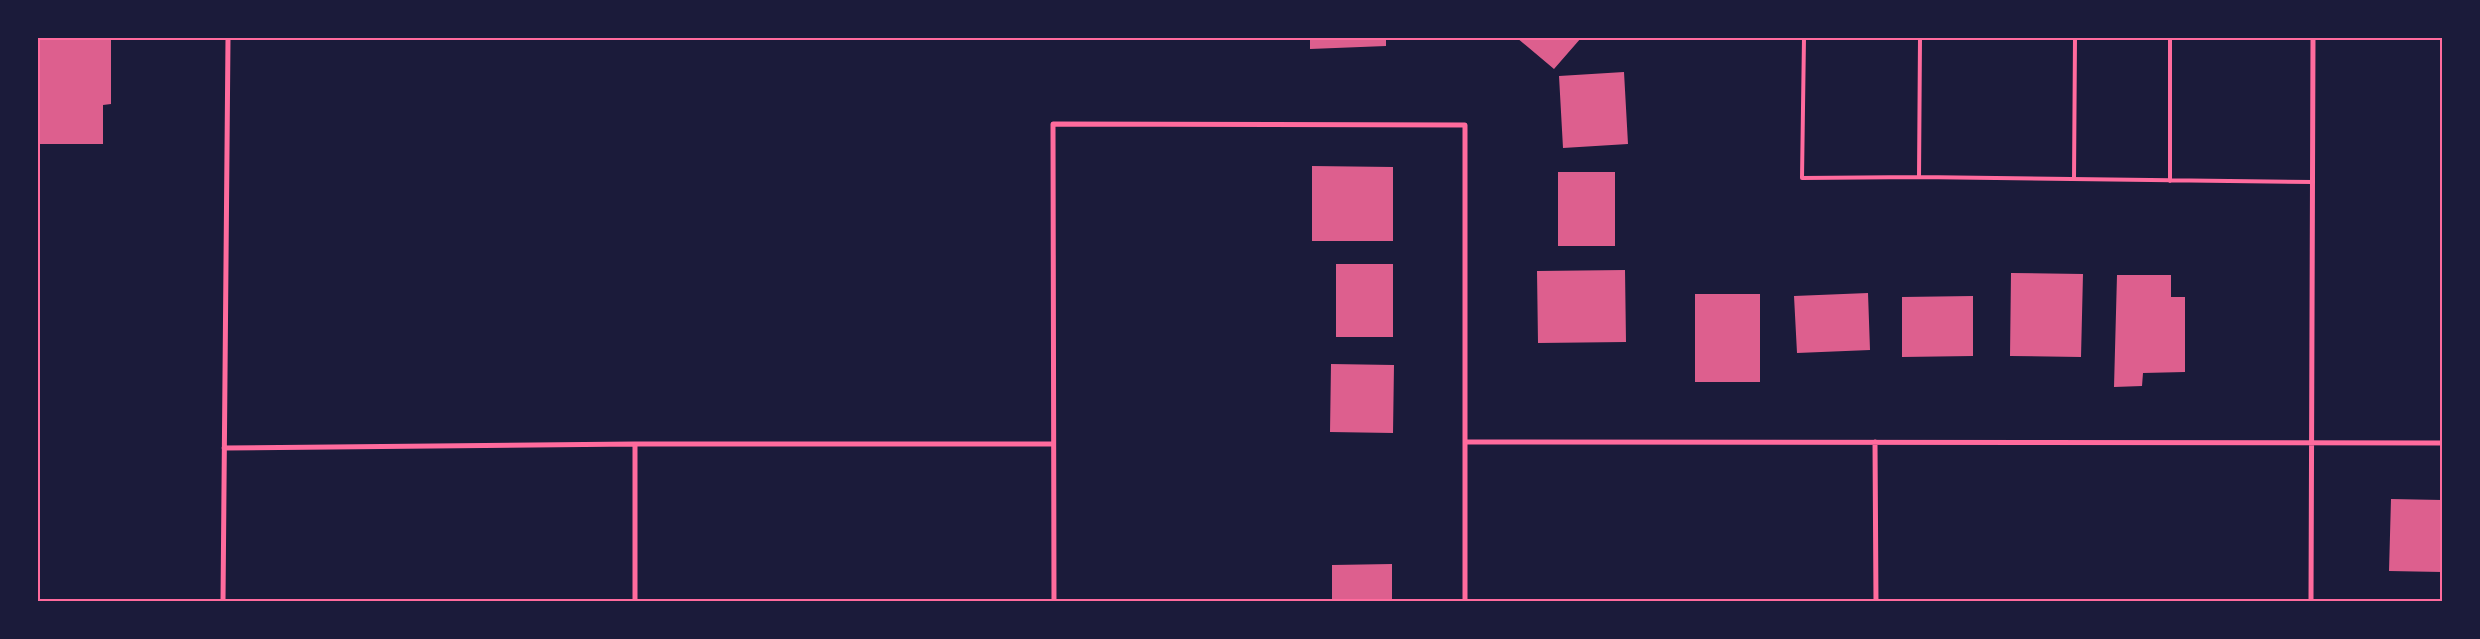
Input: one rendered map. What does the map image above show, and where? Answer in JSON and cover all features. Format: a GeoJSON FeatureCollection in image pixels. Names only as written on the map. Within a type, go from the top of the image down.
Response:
{"type":"FeatureCollection","features":[{"type":"Feature","properties":{"kind":"street"},"geometry":{"type":"LineString","coordinates":[[223,602],[228,38]]}},
{"type":"Feature","properties":{"kind":"street"},"geometry":{"type":"LineString","coordinates":[[2311,602],[2313,38]]}},
{"type":"Feature","properties":{"kind":"street"},"geometry":{"type":"LineString","coordinates":[[1054,602],[1053,124],[1465,125],[1465,602]]}},
{"type":"Feature","properties":{"kind":"street"},"geometry":{"type":"LineString","coordinates":[[1465,442],[2442,443]]}},
{"type":"Feature","properties":{"kind":"street"},"geometry":{"type":"LineString","coordinates":[[1875,442],[1876,602]]}},
{"type":"Feature","properties":{"kind":"street"},"geometry":{"type":"LineString","coordinates":[[224,448],[636,444],[1053,444]]}},
{"type":"Feature","properties":{"kind":"street"},"geometry":{"type":"LineString","coordinates":[[636,444],[636,602]]}},
{"type":"Feature","properties":{"kind":"lane"},"geometry":{"type":"LineString","coordinates":[[1804,38],[1802,178],[1919,177],[2313,182]]}},
{"type":"Feature","properties":{"kind":"lane"},"geometry":{"type":"LineString","coordinates":[[1919,177],[1920,38]]}},
{"type":"Feature","properties":{"kind":"lane"},"geometry":{"type":"LineString","coordinates":[[2074,179],[2075,38]]}},
{"type":"Feature","properties":{"kind":"lane"},"geometry":{"type":"LineString","coordinates":[[2170,38],[2170,181]]}},
{"type":"Feature","properties":{"kind":"building"},"geometry":{"type":"Polygon","coordinates":[[[38,38],[111,38],[111,104],[103,105],[103,144],[38,144],[38,38]]]}},
{"type":"Feature","properties":{"kind":"building"},"geometry":{"type":"Polygon","coordinates":[[[1310,38],[1386,38],[1386,46],[1310,49],[1310,38]]]}},
{"type":"Feature","properties":{"kind":"building"},"geometry":{"type":"Polygon","coordinates":[[[1517,38],[1581,38],[1554,69],[1517,38]]]}},
{"type":"Feature","properties":{"kind":"building"},"geometry":{"type":"Polygon","coordinates":[[[1624,72],[1628,144],[1563,148],[1559,76],[1624,72]]]}},
{"type":"Feature","properties":{"kind":"building"},"geometry":{"type":"Polygon","coordinates":[[[1312,166],[1393,167],[1393,241],[1312,241],[1312,166]]]}},
{"type":"Feature","properties":{"kind":"building"},"geometry":{"type":"Polygon","coordinates":[[[1558,172],[1615,172],[1615,246],[1558,246],[1558,172]]]}},
{"type":"Feature","properties":{"kind":"building"},"geometry":{"type":"Polygon","coordinates":[[[1336,264],[1393,264],[1393,337],[1336,337],[1336,264]]]}},
{"type":"Feature","properties":{"kind":"building"},"geometry":{"type":"Polygon","coordinates":[[[1625,270],[1626,342],[1538,343],[1537,271],[1625,270]]]}},
{"type":"Feature","properties":{"kind":"building"},"geometry":{"type":"Polygon","coordinates":[[[2011,273],[2083,274],[2081,357],[2010,356],[2011,273]]]}},
{"type":"Feature","properties":{"kind":"building"},"geometry":{"type":"Polygon","coordinates":[[[2117,275],[2171,275],[2171,297],[2185,297],[2185,372],[2143,373],[2142,386],[2114,387],[2117,275]]]}},
{"type":"Feature","properties":{"kind":"building"},"geometry":{"type":"Polygon","coordinates":[[[1868,293],[1870,350],[1797,353],[1794,296],[1868,293]]]}},
{"type":"Feature","properties":{"kind":"building"},"geometry":{"type":"Polygon","coordinates":[[[1695,294],[1760,294],[1760,382],[1695,382],[1695,294]]]}},
{"type":"Feature","properties":{"kind":"building"},"geometry":{"type":"Polygon","coordinates":[[[1973,296],[1973,356],[1902,357],[1902,297],[1973,296]]]}},
{"type":"Feature","properties":{"kind":"building"},"geometry":{"type":"Polygon","coordinates":[[[1331,364],[1394,365],[1393,433],[1330,432],[1331,364]]]}},
{"type":"Feature","properties":{"kind":"building"},"geometry":{"type":"Polygon","coordinates":[[[2391,499],[2442,500],[2442,572],[2389,571],[2391,499]]]}},
{"type":"Feature","properties":{"kind":"building"},"geometry":{"type":"Polygon","coordinates":[[[1392,564],[1392,602],[1332,602],[1332,565],[1392,564]]]}}]}
